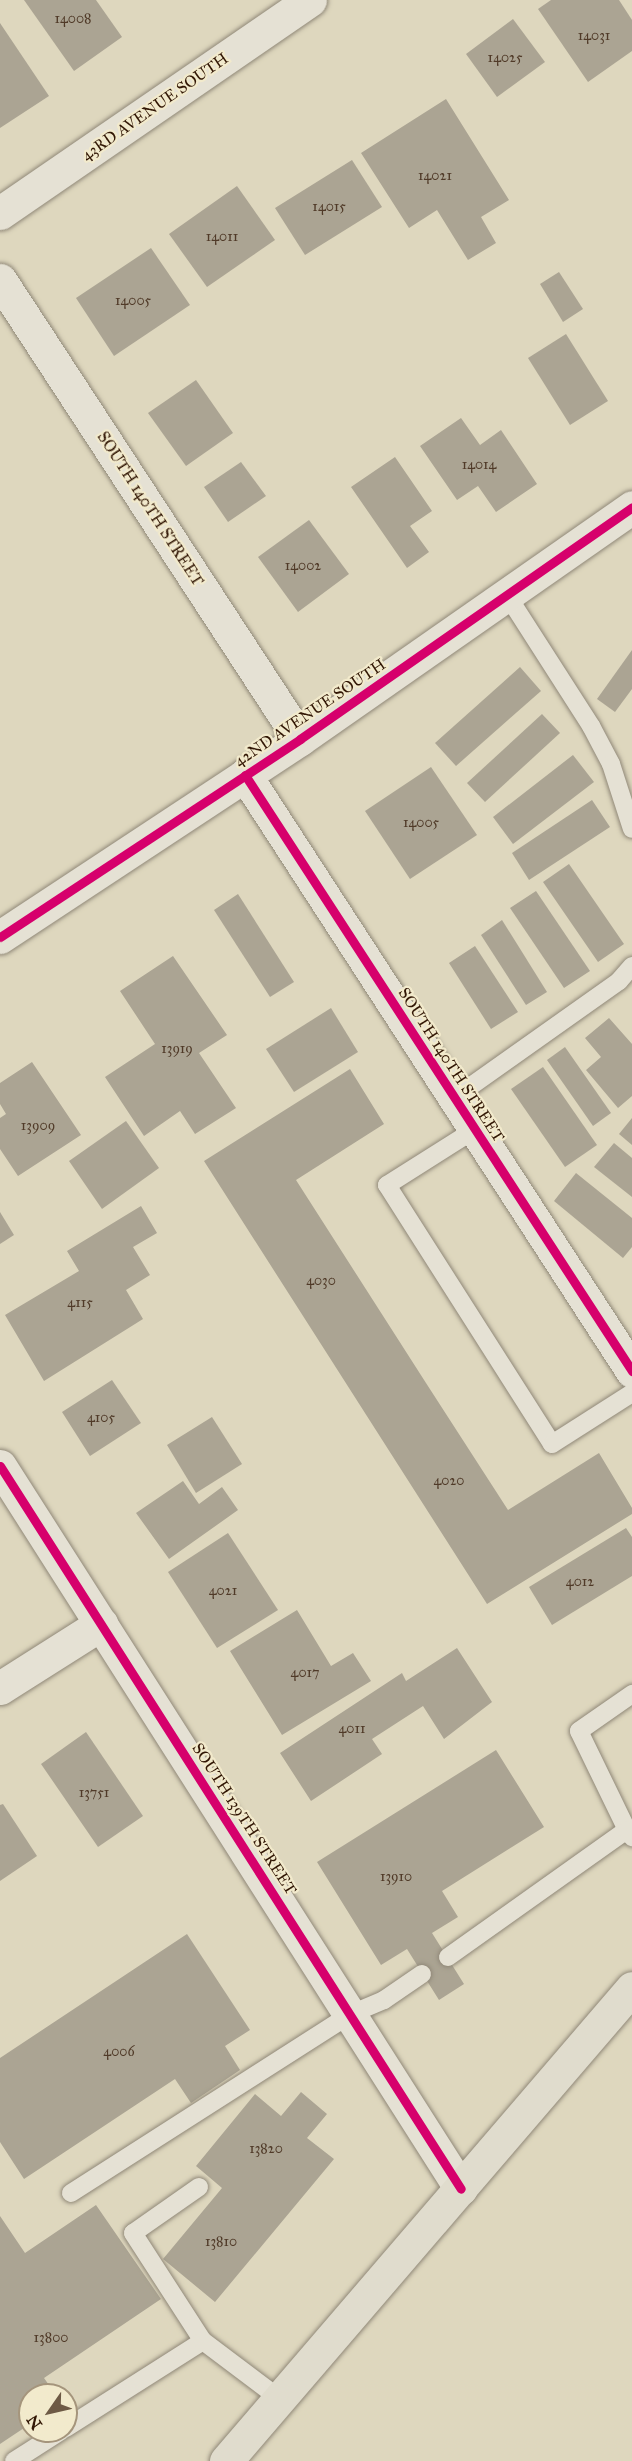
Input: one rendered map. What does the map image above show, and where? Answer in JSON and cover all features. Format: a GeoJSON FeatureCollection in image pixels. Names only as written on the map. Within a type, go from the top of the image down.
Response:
{"type":"FeatureCollection","features":[{"type":"Feature","properties":{"kind":"main road"},"geometry":{"type":"LineString","coordinates":[[226,2461],[632,1988]]}},
{"type":"Feature","properties":{"kind":"street","name":"43RD AVENUE SOUTH"},"geometry":{"type":"LineString","coordinates":[[0,213],[310,0]]}},
{"type":"Feature","properties":{"kind":"street","name":"SOUTH 140TH STREET"},"geometry":{"type":"LineString","coordinates":[[0,280],[300,739]]}},
{"type":"Feature","properties":{"kind":"street","name":"42ND AVENUE SOUTH"},"geometry":{"type":"LineString","coordinates":[[0,937],[300,739],[507,594],[629,516]]}},
{"type":"Feature","properties":{"kind":"street","name":"SOUTH 140TH STREET"},"geometry":{"type":"LineString","coordinates":[[245,775],[632,1371]]}},
{"type":"Feature","properties":{"kind":"street","name":"SOUTH 139TH STREET"},"geometry":{"type":"LineString","coordinates":[[0,1466],[461,2189]]}},
{"type":"Feature","properties":{"kind":"street"},"geometry":{"type":"LineString","coordinates":[[0,1688],[100,1624]]}},
{"type":"Feature","properties":{"kind":"lane"},"geometry":{"type":"LineString","coordinates":[[507,594],[591,726],[611,765],[632,829]]}},
{"type":"Feature","properties":{"kind":"lane"},"geometry":{"type":"LineString","coordinates":[[454,1098],[619,981],[632,966]]}},
{"type":"Feature","properties":{"kind":"lane"},"geometry":{"type":"LineString","coordinates":[[474,1130],[387,1185],[552,1444],[632,1393]]}},
{"type":"Feature","properties":{"kind":"lane"},"geometry":{"type":"LineString","coordinates":[[447,1957],[629,1833],[579,1731],[632,1694]]}},
{"type":"Feature","properties":{"kind":"lane"},"geometry":{"type":"LineString","coordinates":[[71,2193],[351,2014],[384,2000],[423,1974]]}},
{"type":"Feature","properties":{"kind":"lane"},"geometry":{"type":"LineString","coordinates":[[200,2187],[133,2233],[203,2341],[280,2399]]}},
{"type":"Feature","properties":{"kind":"lane"},"geometry":{"type":"LineString","coordinates":[[78,2420],[203,2341]]}},
{"type":"Feature","properties":{"kind":"lane"},"geometry":{"type":"LineString","coordinates":[[14,2461],[43,2443]]}},
{"type":"Feature","properties":{"kind":"building"},"geometry":{"type":"Polygon","coordinates":[[[24,0],[96,0],[122,37],[74,71],[24,0]]]}},
{"type":"Feature","properties":{"kind":"building"},"geometry":{"type":"Polygon","coordinates":[[[551,0],[619,0],[632,20],[632,51],[588,82],[538,9],[551,0]]]}},
{"type":"Feature","properties":{"kind":"building"},"geometry":{"type":"Polygon","coordinates":[[[513,19],[545,62],[497,97],[466,54],[513,19]]]}},
{"type":"Feature","properties":{"kind":"building"},"geometry":{"type":"Polygon","coordinates":[[[0,23],[49,96],[0,128],[0,23]]]}},
{"type":"Feature","properties":{"kind":"building"},"geometry":{"type":"Polygon","coordinates":[[[446,99],[509,200],[481,217],[496,243],[468,260],[437,210],[409,228],[361,153],[446,99]]]}},
{"type":"Feature","properties":{"kind":"building"},"geometry":{"type":"Polygon","coordinates":[[[352,160],[382,207],[305,255],[275,208],[352,160]]]}},
{"type":"Feature","properties":{"kind":"building"},"geometry":{"type":"Polygon","coordinates":[[[237,186],[275,240],[207,287],[169,234],[237,186]]]}},
{"type":"Feature","properties":{"kind":"building"},"geometry":{"type":"Polygon","coordinates":[[[151,248],[190,305],[114,356],[76,298],[151,248]]]}},
{"type":"Feature","properties":{"kind":"building"},"geometry":{"type":"Polygon","coordinates":[[[559,272],[583,309],[563,322],[540,284],[559,272]]]}},
{"type":"Feature","properties":{"kind":"building"},"geometry":{"type":"Polygon","coordinates":[[[566,334],[608,401],[570,425],[528,358],[566,334]]]}},
{"type":"Feature","properties":{"kind":"building"},"geometry":{"type":"Polygon","coordinates":[[[196,380],[233,433],[186,466],[148,413],[196,380]]]}},
{"type":"Feature","properties":{"kind":"building"},"geometry":{"type":"Polygon","coordinates":[[[461,418],[480,445],[501,430],[537,484],[496,512],[478,486],[457,500],[420,446],[461,418]]]}},
{"type":"Feature","properties":{"kind":"building"},"geometry":{"type":"Polygon","coordinates":[[[395,457],[432,511],[410,526],[429,552],[407,568],[351,487],[395,457]]]}},
{"type":"Feature","properties":{"kind":"building"},"geometry":{"type":"Polygon","coordinates":[[[241,462],[266,496],[228,522],[204,487],[241,462]]]}},
{"type":"Feature","properties":{"kind":"building"},"geometry":{"type":"Polygon","coordinates":[[[309,520],[349,574],[298,612],[258,557],[309,520]]]}},
{"type":"Feature","properties":{"kind":"building"},"geometry":{"type":"Polygon","coordinates":[[[632,650],[632,689],[615,712],[597,699],[632,650]]]}},
{"type":"Feature","properties":{"kind":"building"},"geometry":{"type":"Polygon","coordinates":[[[520,667],[541,691],[456,766],[435,743],[520,667]]]}},
{"type":"Feature","properties":{"kind":"building"},"geometry":{"type":"Polygon","coordinates":[[[542,714],[560,733],[485,802],[467,783],[542,714]]]}},
{"type":"Feature","properties":{"kind":"building"},"geometry":{"type":"Polygon","coordinates":[[[573,755],[594,782],[513,844],[493,817],[573,755]]]}},
{"type":"Feature","properties":{"kind":"building"},"geometry":{"type":"Polygon","coordinates":[[[431,767],[477,835],[410,879],[365,811],[431,767]]]}},
{"type":"Feature","properties":{"kind":"building"},"geometry":{"type":"Polygon","coordinates":[[[592,800],[610,827],[529,880],[512,853],[592,800]]]}},
{"type":"Feature","properties":{"kind":"building"},"geometry":{"type":"Polygon","coordinates":[[[569,864],[624,944],[598,962],[543,882],[569,864]]]}},
{"type":"Feature","properties":{"kind":"building"},"geometry":{"type":"Polygon","coordinates":[[[536,891],[590,971],[564,988],[510,908],[536,891]]]}},
{"type":"Feature","properties":{"kind":"building"},"geometry":{"type":"Polygon","coordinates":[[[238,894],[294,982],[270,997],[214,910],[238,894]]]}},
{"type":"Feature","properties":{"kind":"building"},"geometry":{"type":"Polygon","coordinates":[[[502,920],[547,992],[526,1005],[481,935],[502,920]]]}},
{"type":"Feature","properties":{"kind":"building"},"geometry":{"type":"Polygon","coordinates":[[[475,946],[518,1012],[491,1029],[449,963],[475,946]]]}},
{"type":"Feature","properties":{"kind":"building"},"geometry":{"type":"Polygon","coordinates":[[[173,956],[227,1035],[199,1053],[236,1108],[195,1134],[180,1111],[144,1136],[105,1077],[155,1044],[120,991],[173,956]]]}},
{"type":"Feature","properties":{"kind":"building"},"geometry":{"type":"Polygon","coordinates":[[[331,1008],[358,1052],[294,1092],[266,1049],[331,1008]]]}},
{"type":"Feature","properties":{"kind":"building"},"geometry":{"type":"Polygon","coordinates":[[[609,1018],[632,1044],[632,1096],[618,1108],[586,1070],[601,1057],[585,1038],[609,1018]]]}},
{"type":"Feature","properties":{"kind":"building"},"geometry":{"type":"Polygon","coordinates":[[[565,1047],[611,1113],[593,1126],[547,1060],[565,1047]]]}},
{"type":"Feature","properties":{"kind":"building"},"geometry":{"type":"Polygon","coordinates":[[[32,1062],[81,1135],[18,1176],[0,1149],[0,1118],[6,1114],[0,1104],[0,1083],[32,1062]]]}},
{"type":"Feature","properties":{"kind":"building"},"geometry":{"type":"Polygon","coordinates":[[[543,1067],[597,1145],[565,1167],[511,1089],[543,1067]]]}},
{"type":"Feature","properties":{"kind":"building"},"geometry":{"type":"Polygon","coordinates":[[[350,1069],[384,1124],[296,1180],[426,1383],[508,1510],[599,1453],[632,1508],[632,1514],[487,1604],[204,1161],[350,1069]]]}},
{"type":"Feature","properties":{"kind":"building"},"geometry":{"type":"Polygon","coordinates":[[[632,1118],[632,1145],[619,1134],[632,1118]]]}},
{"type":"Feature","properties":{"kind":"building"},"geometry":{"type":"Polygon","coordinates":[[[126,1121],[159,1168],[102,1209],[69,1161],[126,1121]]]}},
{"type":"Feature","properties":{"kind":"building"},"geometry":{"type":"Polygon","coordinates":[[[614,1143],[632,1158],[632,1197],[594,1167],[614,1143]]]}},
{"type":"Feature","properties":{"kind":"building"},"geometry":{"type":"Polygon","coordinates":[[[576,1173],[632,1218],[632,1247],[623,1258],[554,1201],[576,1173]]]}},
{"type":"Feature","properties":{"kind":"building"},"geometry":{"type":"Polygon","coordinates":[[[141,1206],[157,1233],[133,1247],[150,1275],[126,1290],[143,1319],[44,1381],[5,1315],[79,1271],[67,1251],[141,1206]]]}},
{"type":"Feature","properties":{"kind":"building"},"geometry":{"type":"Polygon","coordinates":[[[0,1212],[14,1235],[0,1244],[0,1212]]]}},
{"type":"Feature","properties":{"kind":"building"},"geometry":{"type":"Polygon","coordinates":[[[112,1380],[141,1423],[90,1456],[62,1412],[112,1380]]]}},
{"type":"Feature","properties":{"kind":"building"},"geometry":{"type":"Polygon","coordinates":[[[212,1417],[242,1464],[196,1493],[167,1445],[212,1417]]]}},
{"type":"Feature","properties":{"kind":"building"},"geometry":{"type":"Polygon","coordinates":[[[183,1481],[199,1504],[222,1487],[238,1510],[169,1559],[136,1513],[183,1481]]]}},
{"type":"Feature","properties":{"kind":"building"},"geometry":{"type":"Polygon","coordinates":[[[626,1528],[632,1537],[632,1576],[552,1625],[529,1587],[626,1528]]]}},
{"type":"Feature","properties":{"kind":"building"},"geometry":{"type":"Polygon","coordinates":[[[228,1533],[278,1610],[217,1648],[168,1572],[228,1533]]]}},
{"type":"Feature","properties":{"kind":"building"},"geometry":{"type":"Polygon","coordinates":[[[297,1610],[331,1666],[353,1653],[371,1681],[282,1735],[230,1651],[297,1610]]]}},
{"type":"Feature","properties":{"kind":"building"},"geometry":{"type":"Polygon","coordinates":[[[457,1648],[492,1702],[444,1739],[423,1706],[372,1739],[382,1754],[311,1801],[280,1753],[402,1673],[406,1681],[457,1648]]]}},
{"type":"Feature","properties":{"kind":"building"},"geometry":{"type":"Polygon","coordinates":[[[86,1732],[143,1816],[98,1847],[41,1764],[86,1732]]]}},
{"type":"Feature","properties":{"kind":"building"},"geometry":{"type":"Polygon","coordinates":[[[496,1750],[544,1827],[442,1891],[458,1917],[432,1933],[464,1984],[439,2000],[407,1949],[381,1965],[317,1862],[496,1750]]]}},
{"type":"Feature","properties":{"kind":"building"},"geometry":{"type":"Polygon","coordinates":[[[3,1804],[37,1856],[0,1881],[0,1805],[3,1804]]]}},
{"type":"Feature","properties":{"kind":"building"},"geometry":{"type":"Polygon","coordinates":[[[187,1934],[250,2030],[225,2046],[240,2070],[191,2103],[175,2079],[24,2179],[0,2142],[0,2058],[187,1934]]]}},
{"type":"Feature","properties":{"kind":"building"},"geometry":{"type":"Polygon","coordinates":[[[301,2092],[327,2114],[307,2138],[334,2159],[215,2302],[163,2259],[222,2188],[196,2166],[255,2094],[281,2116],[301,2092]]]}},
{"type":"Feature","properties":{"kind":"building"},"geometry":{"type":"Polygon","coordinates":[[[96,2205],[161,2299],[44,2378],[48,2383],[18,2383],[18,2432],[0,2444],[0,2216],[25,2253],[96,2205]]]}},
{"type":"Feature","properties":{"kind":"cycle path"},"geometry":{"type":"LineString","coordinates":[[0,937],[300,739],[632,507]]}},
{"type":"Feature","properties":{"kind":"cycle path"},"geometry":{"type":"LineString","coordinates":[[245,775],[632,1371]]}},
{"type":"Feature","properties":{"kind":"cycle path"},"geometry":{"type":"LineString","coordinates":[[0,1466],[461,2189]]}}]}
